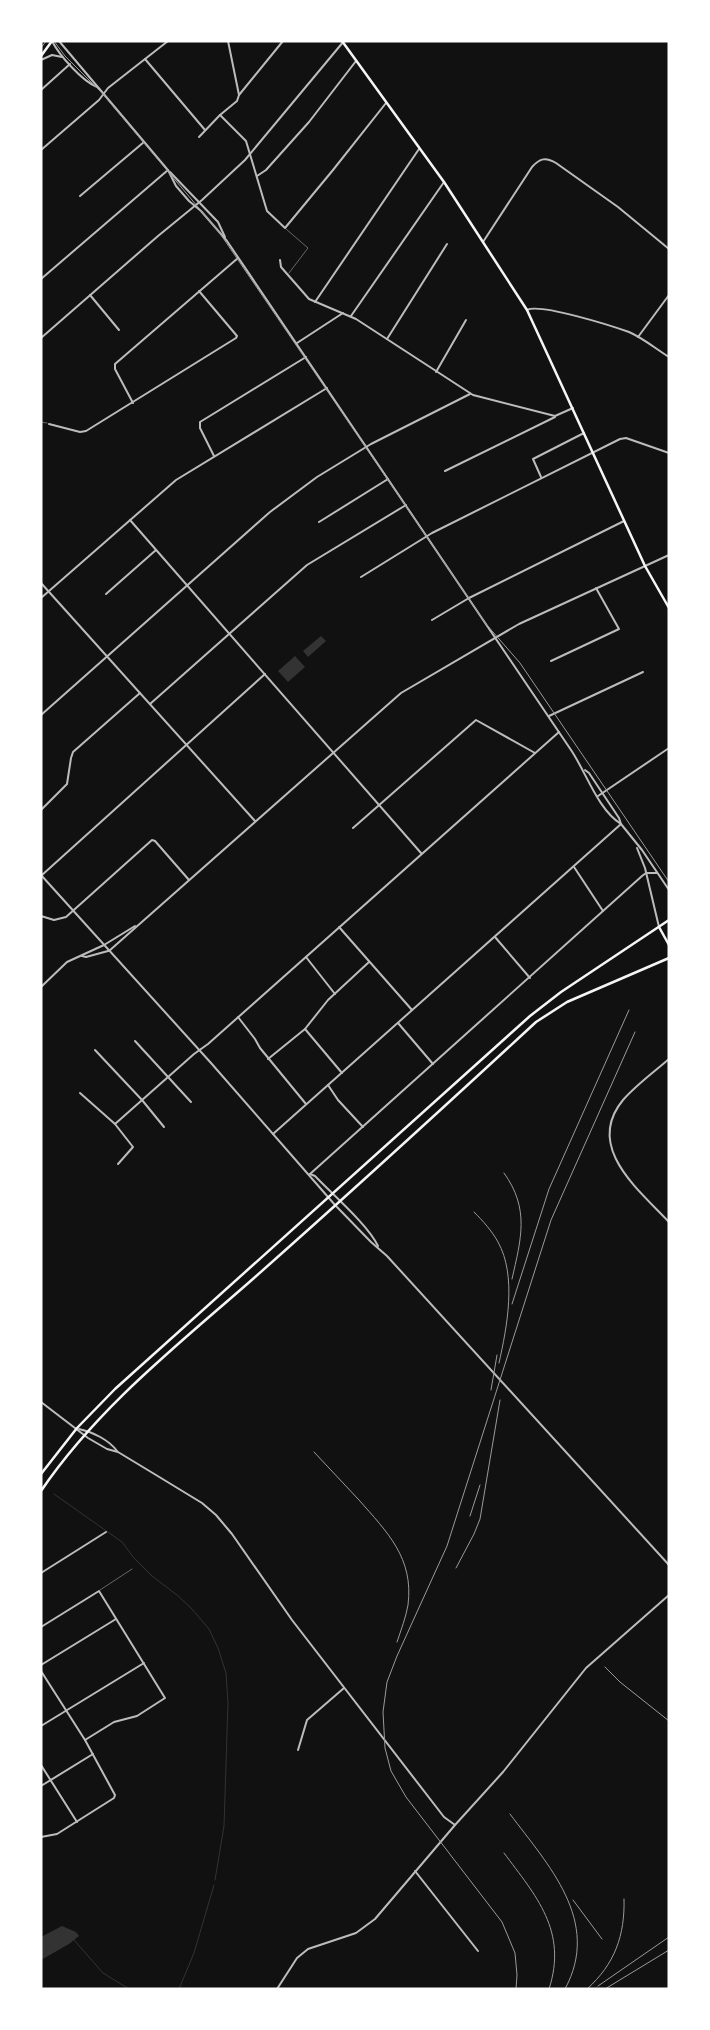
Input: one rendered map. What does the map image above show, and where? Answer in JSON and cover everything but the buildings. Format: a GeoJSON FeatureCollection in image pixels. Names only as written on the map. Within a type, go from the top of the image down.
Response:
{"type":"FeatureCollection","features":[{"type":"Feature","properties":{"kind":"main road"},"geometry":{"type":"LineString","coordinates":[[41,58],[52,41]]}},
{"type":"Feature","properties":{"kind":"main road"},"geometry":{"type":"LineString","coordinates":[[343,42],[444,182],[526,310],[645,566],[669,608]]}},
{"type":"Feature","properties":{"kind":"main road"},"geometry":{"type":"LineString","coordinates":[[41,1474],[77,1428],[122,1382],[543,1005],[669,920]]}},
{"type":"Feature","properties":{"kind":"main road"},"geometry":{"type":"LineString","coordinates":[[659,927],[669,945]]}},
{"type":"Feature","properties":{"kind":"main road"},"geometry":{"type":"LineString","coordinates":[[41,1491],[84,1435],[134,1384],[547,1014],[576,997],[669,958]]}},
{"type":"Feature","properties":{"kind":"street"},"geometry":{"type":"LineString","coordinates":[[52,41],[65,59],[91,84],[97,87]]}},
{"type":"Feature","properties":{"kind":"street"},"geometry":{"type":"LineString","coordinates":[[60,41],[168,170],[218,222],[238,258],[584,769],[589,773],[621,824],[642,850],[669,890]]}},
{"type":"Feature","properties":{"kind":"street"},"geometry":{"type":"LineString","coordinates":[[41,150],[99,100],[108,88],[168,41]]}},
{"type":"Feature","properties":{"kind":"street"},"geometry":{"type":"LineString","coordinates":[[228,41],[239,94]]}},
{"type":"Feature","properties":{"kind":"street"},"geometry":{"type":"LineString","coordinates":[[199,137],[220,115],[235,104],[239,94],[283,41]]}},
{"type":"Feature","properties":{"kind":"street"},"geometry":{"type":"LineString","coordinates":[[41,338],[199,202],[250,154],[343,42]]}},
{"type":"Feature","properties":{"kind":"street"},"geometry":{"type":"LineString","coordinates":[[41,58],[54,55],[65,59]]}},
{"type":"Feature","properties":{"kind":"street"},"geometry":{"type":"LineString","coordinates":[[145,59],[205,131]]}},
{"type":"Feature","properties":{"kind":"street"},"geometry":{"type":"LineString","coordinates":[[257,176],[266,170],[309,122],[356,60]]}},
{"type":"Feature","properties":{"kind":"street"},"geometry":{"type":"LineString","coordinates":[[41,90],[70,64]]}},
{"type":"Feature","properties":{"kind":"street"},"geometry":{"type":"LineString","coordinates":[[220,115],[243,136],[267,211],[284,228],[333,170],[386,102]]}},
{"type":"Feature","properties":{"kind":"street"},"geometry":{"type":"LineString","coordinates":[[80,196],[144,142]]}},
{"type":"Feature","properties":{"kind":"street"},"geometry":{"type":"LineString","coordinates":[[315,302],[419,148]]}},
{"type":"Feature","properties":{"kind":"street"},"geometry":{"type":"LineString","coordinates":[[483,242],[532,167],[542,159],[552,161],[616,206],[669,249]]}},
{"type":"Feature","properties":{"kind":"street"},"geometry":{"type":"LineString","coordinates":[[168,170],[176,186],[227,241]]}},
{"type":"Feature","properties":{"kind":"street"},"geometry":{"type":"LineString","coordinates":[[41,279],[168,170]]}},
{"type":"Feature","properties":{"kind":"street"},"geometry":{"type":"LineString","coordinates":[[351,316],[444,182]]}},
{"type":"Feature","properties":{"kind":"street"},"geometry":{"type":"LineString","coordinates":[[387,339],[447,244]]}},
{"type":"Feature","properties":{"kind":"street"},"geometry":{"type":"LineString","coordinates":[[133,403],[115,369],[115,364],[238,258]]}},
{"type":"Feature","properties":{"kind":"street"},"geometry":{"type":"LineString","coordinates":[[280,260],[281,267],[308,297],[315,302],[351,316],[470,394],[556,416]]}},
{"type":"Feature","properties":{"kind":"street"},"geometry":{"type":"LineString","coordinates":[[49,424],[84,432],[237,337],[199,291]]}},
{"type":"Feature","properties":{"kind":"street"},"geometry":{"type":"LineString","coordinates":[[90,295],[119,330]]}},
{"type":"Feature","properties":{"kind":"street"},"geometry":{"type":"LineString","coordinates":[[638,337],[669,295]]}},
{"type":"Feature","properties":{"kind":"street"},"geometry":{"type":"LineString","coordinates":[[526,310],[534,308],[550,310],[624,331],[638,337],[669,357]]}},
{"type":"Feature","properties":{"kind":"street"},"geometry":{"type":"LineString","coordinates":[[297,343],[343,313]]}},
{"type":"Feature","properties":{"kind":"street"},"geometry":{"type":"LineString","coordinates":[[436,372],[466,320]]}},
{"type":"Feature","properties":{"kind":"street"},"geometry":{"type":"LineString","coordinates":[[214,456],[200,428],[200,422],[306,357]]}},
{"type":"Feature","properties":{"kind":"street"},"geometry":{"type":"LineString","coordinates":[[41,598],[176,480],[327,388]]}},
{"type":"Feature","properties":{"kind":"street"},"geometry":{"type":"LineString","coordinates":[[41,714],[270,512],[317,477],[367,446],[470,394]]}},
{"type":"Feature","properties":{"kind":"street"},"geometry":{"type":"LineString","coordinates":[[445,472],[572,408]]}},
{"type":"Feature","properties":{"kind":"street"},"geometry":{"type":"LineString","coordinates":[[541,478],[532,459],[584,433]]}},
{"type":"Feature","properties":{"kind":"street"},"geometry":{"type":"LineString","coordinates":[[361,577],[427,536],[623,438],[669,453]]}},
{"type":"Feature","properties":{"kind":"street"},"geometry":{"type":"LineString","coordinates":[[319,522],[388,479]]}},
{"type":"Feature","properties":{"kind":"street"},"geometry":{"type":"LineString","coordinates":[[150,704],[310,563],[406,505]]}},
{"type":"Feature","properties":{"kind":"street"},"geometry":{"type":"LineString","coordinates":[[130,520],[422,854]]}},
{"type":"Feature","properties":{"kind":"street"},"geometry":{"type":"LineString","coordinates":[[432,620],[469,598],[624,521]]}},
{"type":"Feature","properties":{"kind":"street"},"geometry":{"type":"LineString","coordinates":[[106,594],[156,550]]}},
{"type":"Feature","properties":{"kind":"street"},"geometry":{"type":"LineString","coordinates":[[82,956],[86,957],[109,951],[401,693],[519,624],[669,555]]}},
{"type":"Feature","properties":{"kind":"street"},"geometry":{"type":"LineString","coordinates":[[41,583],[255,821]]}},
{"type":"Feature","properties":{"kind":"street"},"geometry":{"type":"LineString","coordinates":[[551,661],[619,629],[596,588]]}},
{"type":"Feature","properties":{"kind":"street"},"geometry":{"type":"LineString","coordinates":[[549,716],[643,672]]}},
{"type":"Feature","properties":{"kind":"street"},"geometry":{"type":"LineString","coordinates":[[265,674],[41,875],[310,1174],[312,1179],[335,1205],[378,1247],[669,1565]]}},
{"type":"Feature","properties":{"kind":"street"},"geometry":{"type":"LineString","coordinates":[[41,810],[67,784],[70,758],[74,751],[140,693]]}},
{"type":"Feature","properties":{"kind":"street"},"geometry":{"type":"LineString","coordinates":[[353,828],[477,720],[535,753]]}},
{"type":"Feature","properties":{"kind":"street"},"geometry":{"type":"LineString","coordinates":[[115,1124],[559,732]]}},
{"type":"Feature","properties":{"kind":"street"},"geometry":{"type":"LineString","coordinates":[[598,796],[669,748]]}},
{"type":"Feature","properties":{"kind":"street"},"geometry":{"type":"LineString","coordinates":[[584,769],[585,776],[598,796],[615,820],[621,824]]}},
{"type":"Feature","properties":{"kind":"street"},"geometry":{"type":"LineString","coordinates":[[274,1134],[621,824]]}},
{"type":"Feature","properties":{"kind":"street"},"geometry":{"type":"LineString","coordinates":[[41,916],[57,920],[64,918],[153,840],[189,880]]}},
{"type":"Feature","properties":{"kind":"street"},"geometry":{"type":"LineString","coordinates":[[637,846],[646,873],[659,927]]}},
{"type":"Feature","properties":{"kind":"street"},"geometry":{"type":"LineString","coordinates":[[574,867],[603,911]]}},
{"type":"Feature","properties":{"kind":"street"},"geometry":{"type":"LineString","coordinates":[[310,1174],[640,878],[646,873],[657,873]]}},
{"type":"Feature","properties":{"kind":"street"},"geometry":{"type":"LineString","coordinates":[[640,878],[648,881]]}},
{"type":"Feature","properties":{"kind":"street"},"geometry":{"type":"LineString","coordinates":[[41,987],[65,963],[104,945],[140,923]]}},
{"type":"Feature","properties":{"kind":"street"},"geometry":{"type":"LineString","coordinates":[[340,927],[412,1010]]}},
{"type":"Feature","properties":{"kind":"street"},"geometry":{"type":"LineString","coordinates":[[495,937],[530,978]]}},
{"type":"Feature","properties":{"kind":"street"},"geometry":{"type":"LineString","coordinates":[[306,957],[335,994]]}},
{"type":"Feature","properties":{"kind":"street"},"geometry":{"type":"LineString","coordinates":[[268,1058],[306,1029],[335,994],[370,962]]}},
{"type":"Feature","properties":{"kind":"street"},"geometry":{"type":"LineString","coordinates":[[238,1017],[268,1058],[307,1104]]}},
{"type":"Feature","properties":{"kind":"street"},"geometry":{"type":"LineString","coordinates":[[398,1023],[433,1064]]}},
{"type":"Feature","properties":{"kind":"street"},"geometry":{"type":"LineString","coordinates":[[306,1029],[342,1073]]}},
{"type":"Feature","properties":{"kind":"street"},"geometry":{"type":"LineString","coordinates":[[135,1041],[191,1102]]}},
{"type":"Feature","properties":{"kind":"street"},"geometry":{"type":"LineString","coordinates":[[95,1050],[142,1100],[164,1127]]}},
{"type":"Feature","properties":{"kind":"street"},"geometry":{"type":"LineString","coordinates":[[669,1058],[628,1095],[617,1108],[610,1133],[612,1154],[624,1173],[669,1222]]}},
{"type":"Feature","properties":{"kind":"street"},"geometry":{"type":"LineString","coordinates":[[328,1085],[338,1100],[363,1127]]}},
{"type":"Feature","properties":{"kind":"street"},"geometry":{"type":"LineString","coordinates":[[80,1092],[115,1124],[133,1147],[118,1164]]}},
{"type":"Feature","properties":{"kind":"street"},"geometry":{"type":"LineString","coordinates":[[310,1174],[315,1176],[333,1194],[374,1239],[378,1247]]}},
{"type":"Feature","properties":{"kind":"street"},"geometry":{"type":"LineString","coordinates":[[41,1402],[84,1435],[108,1449],[118,1452],[197,1500],[216,1515],[232,1534],[278,1601],[434,1805],[447,1820],[455,1825]]}},
{"type":"Feature","properties":{"kind":"street"},"geometry":{"type":"LineString","coordinates":[[77,1428],[88,1431],[112,1445],[118,1452]]}},
{"type":"Feature","properties":{"kind":"street"},"geometry":{"type":"LineString","coordinates":[[41,1573],[106,1532]]}},
{"type":"Feature","properties":{"kind":"street"},"geometry":{"type":"LineString","coordinates":[[41,1627],[99,1591],[165,1698],[137,1716],[114,1722],[85,1740]]}},
{"type":"Feature","properties":{"kind":"street"},"geometry":{"type":"LineString","coordinates":[[277,1989],[302,1953],[356,1933],[374,1919],[503,1772],[586,1668],[669,1596]]}},
{"type":"Feature","properties":{"kind":"street"},"geometry":{"type":"LineString","coordinates":[[41,1665],[116,1619]]}},
{"type":"Feature","properties":{"kind":"street"},"geometry":{"type":"LineString","coordinates":[[41,1726],[144,1663]]}},
{"type":"Feature","properties":{"kind":"street"},"geometry":{"type":"LineString","coordinates":[[41,1671],[85,1740],[115,1796],[54,1835],[41,1837]]}},
{"type":"Feature","properties":{"kind":"street"},"geometry":{"type":"LineString","coordinates":[[298,1750],[309,1717],[344,1688]]}},
{"type":"Feature","properties":{"kind":"street"},"geometry":{"type":"LineString","coordinates":[[41,1786],[93,1754]]}},
{"type":"Feature","properties":{"kind":"street"},"geometry":{"type":"LineString","coordinates":[[41,1765],[77,1822]]}},
{"type":"Feature","properties":{"kind":"street"},"geometry":{"type":"LineString","coordinates":[[415,1871],[478,1951]]}},
{"type":"Feature","properties":{"kind":"lane"},"geometry":{"type":"LineString","coordinates":[[284,228],[308,248],[288,275]]}},
{"type":"Feature","properties":{"kind":"lane"},"geometry":{"type":"LineString","coordinates":[[41,422],[49,424]]}},
{"type":"Feature","properties":{"kind":"lane"},"geometry":{"type":"LineString","coordinates":[[99,1591],[132,1569]]}},
{"type":"Feature","properties":{"kind":"shaded area"},"geometry":{"type":"Polygon","coordinates":[[[321,636],[326,641],[308,657],[303,651],[321,636]]]}},
{"type":"Feature","properties":{"kind":"shaded area"},"geometry":{"type":"Polygon","coordinates":[[[295,656],[305,667],[288,682],[278,671],[295,656]]]}},
{"type":"Feature","properties":{"kind":"shaded area"},"geometry":{"type":"Polygon","coordinates":[[[62,1926],[76,1932],[79,1936],[41,1960],[41,1937],[62,1926]]]}},
{"type":"Feature","properties":{"kind":"waterway"},"geometry":{"type":"LineString","coordinates":[[54,1494],[122,1542],[134,1558],[152,1576],[191,1608],[209,1629],[218,1648],[226,1673],[228,1703],[224,1826],[215,1880]]}},
{"type":"Feature","properties":{"kind":"waterway"},"geometry":{"type":"LineString","coordinates":[[179,1989],[194,1953],[214,1885]]}},
{"type":"Feature","properties":{"kind":"waterway"},"geometry":{"type":"LineString","coordinates":[[74,1940],[103,1973],[129,1989]]}},
{"type":"Feature","properties":{"kind":"tram line"},"geometry":{"type":"LineString","coordinates":[[41,48],[46,41]]}},
{"type":"Feature","properties":{"kind":"tram line"},"geometry":{"type":"LineString","coordinates":[[54,41],[65,56],[101,92],[219,232],[486,624],[520,663],[669,882]]}},
{"type":"Feature","properties":{"kind":"railway"},"geometry":{"type":"LineString","coordinates":[[512,1304],[549,1189],[629,1010]]}},
{"type":"Feature","properties":{"kind":"railway"},"geometry":{"type":"LineString","coordinates":[[516,1989],[515,1953],[502,1922],[406,1797],[391,1771],[385,1748],[383,1712],[387,1682],[397,1656],[447,1546],[551,1220],[635,1032]]}},
{"type":"Feature","properties":{"kind":"railway"},"geometry":{"type":"LineString","coordinates":[[504,1173],[517,1199],[521,1224],[512,1279]]}},
{"type":"Feature","properties":{"kind":"railway"},"geometry":{"type":"LineString","coordinates":[[474,1212],[498,1242],[504,1255],[507,1270],[509,1302],[499,1363]]}},
{"type":"Feature","properties":{"kind":"railway"},"geometry":{"type":"LineString","coordinates":[[491,1390],[497,1355]]}},
{"type":"Feature","properties":{"kind":"railway"},"geometry":{"type":"LineString","coordinates":[[456,1568],[480,1519],[500,1400]]}},
{"type":"Feature","properties":{"kind":"railway"},"geometry":{"type":"LineString","coordinates":[[314,1452],[379,1523],[403,1560],[409,1588],[408,1605],[397,1642]]}},
{"type":"Feature","properties":{"kind":"railway"},"geometry":{"type":"LineString","coordinates":[[470,1516],[480,1485]]}},
{"type":"Feature","properties":{"kind":"railway"},"geometry":{"type":"LineString","coordinates":[[605,1667],[620,1682],[669,1721]]}},
{"type":"Feature","properties":{"kind":"railway"},"geometry":{"type":"LineString","coordinates":[[510,1814],[554,1874],[566,1895],[574,1917],[577,1940],[575,1964],[565,1989]]}},
{"type":"Feature","properties":{"kind":"railway"},"geometry":{"type":"LineString","coordinates":[[504,1853],[537,1900],[546,1915],[552,1932],[554,1968],[549,1989]]}},
{"type":"Feature","properties":{"kind":"railway"},"geometry":{"type":"LineString","coordinates":[[587,1989],[605,1969],[616,1948],[623,1925],[624,1899]]}},
{"type":"Feature","properties":{"kind":"railway"},"geometry":{"type":"LineString","coordinates":[[573,1900],[602,1939]]}},
{"type":"Feature","properties":{"kind":"railway"},"geometry":{"type":"LineString","coordinates":[[598,1986],[669,1937]]}},
{"type":"Feature","properties":{"kind":"railway"},"geometry":{"type":"LineString","coordinates":[[605,1989],[669,1950]]}}]}
